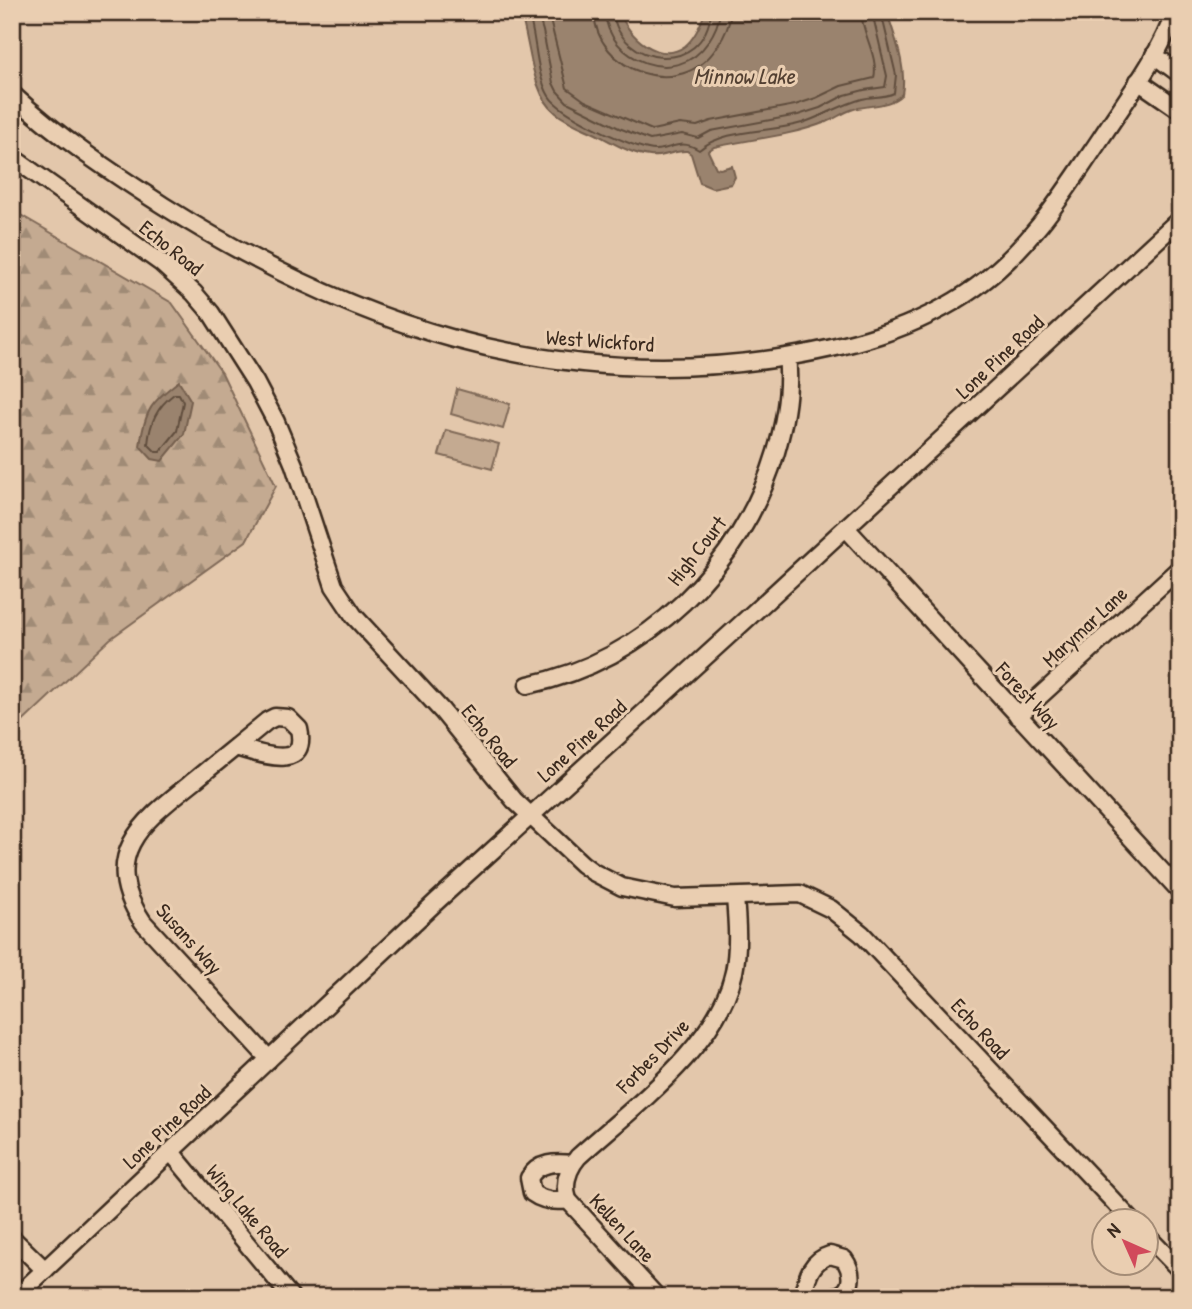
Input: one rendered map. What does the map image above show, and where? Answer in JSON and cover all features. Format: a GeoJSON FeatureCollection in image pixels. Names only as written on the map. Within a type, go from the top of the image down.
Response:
{"type":"FeatureCollection","features":[{"type":"Feature","properties":{"kind":"street","name":"West Wickford"},"geometry":{"type":"LineString","coordinates":[[12,94],[40,119],[101,164],[188,221],[293,277],[393,321],[444,337],[515,354],[583,364],[680,367],[786,357],[830,349],[889,333],[951,303],[998,269],[1038,230],[1138,81],[1175,12]]}},
{"type":"Feature","properties":{"kind":"street"},"geometry":{"type":"LineString","coordinates":[[1154,55],[1180,73],[1163,98]]}},
{"type":"Feature","properties":{"kind":"street"},"geometry":{"type":"LineString","coordinates":[[1138,81],[1180,110]]}},
{"type":"Feature","properties":{"kind":"street","name":"Echo Road"},"geometry":{"type":"LineString","coordinates":[[12,157],[161,263],[194,293],[211,313],[276,422],[294,465],[326,565],[343,600],[354,616],[451,722],[514,800],[582,864],[622,887],[676,898],[800,894],[820,902],[862,934],[1120,1208]]}},
{"type":"Feature","properties":{"kind":"street","name":"Lone Pine Road"},"geometry":{"type":"LineString","coordinates":[[16,1297],[531,816],[1180,219]]}},
{"type":"Feature","properties":{"kind":"street","name":"High Court"},"geometry":{"type":"LineString","coordinates":[[528,685],[587,667],[629,644],[676,610],[712,573],[760,498],[771,470],[786,411],[789,372],[786,357]]}},
{"type":"Feature","properties":{"kind":"street","name":"Forest Way"},"geometry":{"type":"LineString","coordinates":[[846,528],[1180,891]]}},
{"type":"Feature","properties":{"kind":"street","name":"Marymar Lane"},"geometry":{"type":"LineString","coordinates":[[1018,716],[1180,568]]}},
{"type":"Feature","properties":{"kind":"street","name":"Susans Way"},"geometry":{"type":"LineString","coordinates":[[234,747],[146,821],[133,839],[125,875],[131,900],[144,922],[269,1059]]}},
{"type":"Feature","properties":{"kind":"street","name":"Forbes Drive"},"geometry":{"type":"LineString","coordinates":[[567,1192],[572,1164],[684,1059],[724,1003],[734,972],[738,932],[735,897]]}},
{"type":"Feature","properties":{"kind":"street","name":"Wing Lake Road"},"geometry":{"type":"LineString","coordinates":[[171,1152],[291,1297]]}},
{"type":"Feature","properties":{"kind":"street"},"geometry":{"type":"LineString","coordinates":[[567,1192],[558,1201],[538,1197],[532,1193],[529,1178],[543,1165],[572,1164]]}},
{"type":"Feature","properties":{"kind":"street","name":"Kellen Lane"},"geometry":{"type":"LineString","coordinates":[[567,1192],[657,1297]]}},
{"type":"Feature","properties":{"kind":"street"},"geometry":{"type":"LineString","coordinates":[[12,1238],[45,1270]]}},
{"type":"Feature","properties":{"kind":"street"},"geometry":{"type":"LineString","coordinates":[[1160,1250],[1180,1270]]}},
{"type":"Feature","properties":{"kind":"street"},"geometry":{"type":"LineString","coordinates":[[802,1297],[808,1274],[818,1261],[830,1255],[844,1259],[851,1271],[851,1278],[844,1292],[838,1296],[815,1297]]}},
{"type":"Feature","properties":{"kind":"green space"},"geometry":{"type":"Polygon","coordinates":[[[12,210],[172,303],[222,373],[276,486],[246,541],[110,639],[12,732],[12,210]]]}},
{"type":"Feature","properties":{"kind":"green space"},"geometry":{"type":"Polygon","coordinates":[[[457,389],[510,404],[503,429],[451,414],[457,389]]]}},
{"type":"Feature","properties":{"kind":"green space"},"geometry":{"type":"Polygon","coordinates":[[[446,430],[499,444],[492,469],[439,455],[446,430]]]}},
{"type":"Feature","properties":{"kind":"water","name":"Minnow Lake"},"geometry":{"type":"Polygon","coordinates":[[[520,12],[620,12],[637,38],[655,50],[665,52],[675,51],[689,43],[705,12],[887,12],[902,63],[902,94],[891,102],[851,110],[799,131],[714,147],[708,151],[716,168],[732,166],[735,177],[731,184],[712,188],[700,183],[691,154],[687,151],[655,156],[635,153],[556,113],[547,104],[536,80],[520,12]]]}},
{"type":"Feature","properties":{"kind":"water"},"geometry":{"type":"Polygon","coordinates":[[[179,381],[191,401],[184,434],[162,461],[152,459],[140,446],[147,415],[156,401],[179,381]]]}}]}
